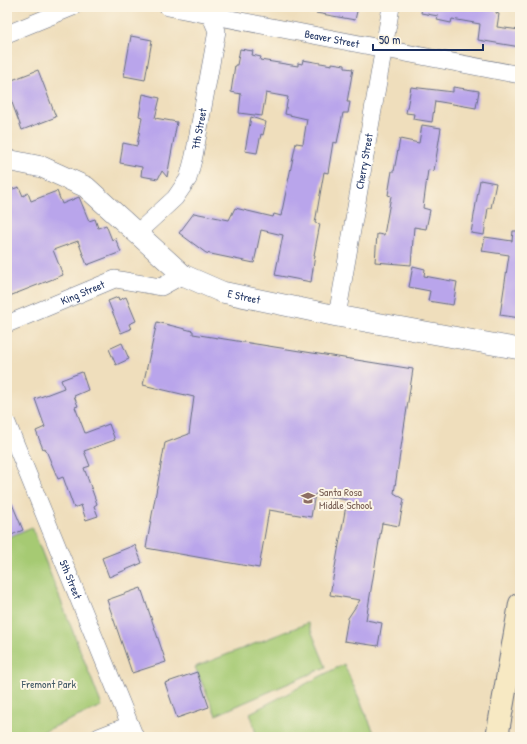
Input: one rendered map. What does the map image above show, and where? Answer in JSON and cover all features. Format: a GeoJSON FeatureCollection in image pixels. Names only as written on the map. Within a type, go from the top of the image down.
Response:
{"type":"FeatureCollection","features":[{"type":"Feature","properties":{"kind":"main road"},"geometry":{"type":"LineString","coordinates":[[497,737],[520,604]]}},
{"type":"Feature","properties":{"kind":"street"},"geometry":{"type":"LineString","coordinates":[[7,34],[73,7]]}},
{"type":"Feature","properties":{"kind":"street","name":"Beaver Street"},"geometry":{"type":"LineString","coordinates":[[168,7],[209,11],[520,75]]}},
{"type":"Feature","properties":{"kind":"street","name":"Cherry Street"},"geometry":{"type":"LineString","coordinates":[[338,316],[391,7]]}},
{"type":"Feature","properties":{"kind":"street","name":"7th Street"},"geometry":{"type":"LineString","coordinates":[[137,233],[176,198],[188,179],[194,156],[217,31],[209,11]]}},
{"type":"Feature","properties":{"kind":"street","name":"E Street"},"geometry":{"type":"LineString","coordinates":[[7,160],[42,167],[86,187],[183,275],[222,292],[338,316],[520,349]]}},
{"type":"Feature","properties":{"kind":"street","name":"King Street"},"geometry":{"type":"LineString","coordinates":[[7,324],[115,279],[161,288],[183,275]]}},
{"type":"Feature","properties":{"kind":"street","name":"5th Street"},"geometry":{"type":"LineString","coordinates":[[7,423],[132,731]]}},
{"type":"Feature","properties":{"kind":"street"},"geometry":{"type":"LineString","coordinates":[[99,737],[132,731]]}},
{"type":"Feature","properties":{"kind":"green space","name":"Fremont Park"},"geometry":{"type":"Polygon","coordinates":[[[32,527],[102,706],[31,737],[7,737],[7,538],[32,527]]]}},
{"type":"Feature","properties":{"kind":"green space"},"geometry":{"type":"Polygon","coordinates":[[[308,623],[326,667],[216,715],[195,667],[308,623]]]}},
{"type":"Feature","properties":{"kind":"green space"},"geometry":{"type":"Polygon","coordinates":[[[344,664],[376,737],[257,737],[250,713],[344,664]]]}},
{"type":"Feature","properties":{"kind":"building"},"geometry":{"type":"Polygon","coordinates":[[[317,7],[358,7],[355,20],[316,13],[317,7]]]}},
{"type":"Feature","properties":{"kind":"building"},"geometry":{"type":"Polygon","coordinates":[[[422,7],[497,7],[496,13],[499,14],[497,27],[520,30],[520,47],[478,40],[480,24],[452,19],[451,23],[437,20],[438,16],[421,13],[422,7]]]}},
{"type":"Feature","properties":{"kind":"building"},"geometry":{"type":"Polygon","coordinates":[[[131,36],[152,40],[145,80],[124,76],[131,36]]]}},
{"type":"Feature","properties":{"kind":"building"},"geometry":{"type":"Polygon","coordinates":[[[240,49],[253,51],[252,55],[261,57],[260,60],[298,66],[298,63],[302,64],[303,60],[332,65],[332,63],[345,65],[345,68],[353,69],[347,102],[350,102],[348,113],[343,113],[337,143],[333,142],[328,173],[324,172],[315,223],[320,224],[311,282],[275,275],[283,235],[261,230],[254,263],[206,253],[179,233],[194,213],[229,220],[235,208],[273,217],[274,214],[281,216],[296,143],[303,144],[307,119],[285,114],[288,97],[266,93],[262,116],[239,113],[241,94],[231,92],[235,65],[237,65],[240,49]]]}},
{"type":"Feature","properties":{"kind":"building"},"geometry":{"type":"Polygon","coordinates":[[[38,70],[56,117],[22,130],[7,89],[7,82],[38,70]]]}},
{"type":"Feature","properties":{"kind":"building"},"geometry":{"type":"Polygon","coordinates":[[[411,87],[453,92],[453,87],[479,91],[476,108],[435,101],[432,122],[413,119],[414,114],[406,113],[411,87]]]}},
{"type":"Feature","properties":{"kind":"building"},"geometry":{"type":"Polygon","coordinates":[[[143,94],[160,98],[155,118],[177,122],[167,177],[162,171],[158,179],[141,176],[142,167],[120,163],[123,143],[137,146],[142,117],[139,116],[143,94]]]}},
{"type":"Feature","properties":{"kind":"building"},"geometry":{"type":"Polygon","coordinates":[[[251,117],[266,122],[263,135],[261,134],[257,153],[245,151],[251,117]]]}},
{"type":"Feature","properties":{"kind":"building"},"geometry":{"type":"Polygon","coordinates":[[[422,125],[441,128],[434,171],[428,170],[423,208],[430,210],[426,229],[414,227],[411,265],[375,262],[377,234],[384,235],[391,196],[388,195],[392,171],[394,171],[400,139],[419,143],[422,125]]]}},
{"type":"Feature","properties":{"kind":"building"},"geometry":{"type":"Polygon","coordinates":[[[480,180],[496,183],[491,208],[488,208],[484,235],[471,233],[480,180]]]}},
{"type":"Feature","properties":{"kind":"building"},"geometry":{"type":"Polygon","coordinates":[[[19,187],[23,196],[28,193],[31,201],[57,191],[62,204],[79,197],[89,221],[95,219],[98,228],[106,225],[112,240],[115,238],[121,252],[87,265],[78,241],[53,250],[63,275],[7,297],[7,191],[19,187]]]}},
{"type":"Feature","properties":{"kind":"building"},"geometry":{"type":"Polygon","coordinates":[[[513,231],[520,231],[520,318],[500,315],[509,255],[482,251],[485,237],[512,241],[513,231]]]}},
{"type":"Feature","properties":{"kind":"building"},"geometry":{"type":"Polygon","coordinates":[[[413,266],[425,269],[424,276],[457,282],[453,305],[428,301],[430,291],[409,287],[413,266]]]}},
{"type":"Feature","properties":{"kind":"building"},"geometry":{"type":"Polygon","coordinates":[[[118,297],[119,300],[126,297],[136,321],[129,324],[131,329],[121,333],[108,301],[118,297]]]}},
{"type":"Feature","properties":{"kind":"building"},"geometry":{"type":"Polygon","coordinates":[[[157,322],[193,331],[193,334],[413,369],[394,493],[404,499],[399,526],[382,523],[366,620],[382,623],[378,646],[344,641],[348,618],[360,600],[330,595],[347,500],[315,494],[311,517],[269,510],[259,568],[146,548],[165,443],[189,434],[194,397],[143,385],[157,322]]]}},
{"type":"Feature","properties":{"kind":"building"},"geometry":{"type":"Polygon","coordinates":[[[122,343],[129,359],[116,365],[109,349],[122,343]]]}},
{"type":"Feature","properties":{"kind":"building"},"geometry":{"type":"Polygon","coordinates":[[[82,372],[88,390],[74,396],[78,406],[75,407],[85,433],[109,424],[115,440],[84,451],[90,466],[84,468],[97,504],[94,506],[98,516],[86,520],[81,505],[74,508],[63,477],[58,479],[45,448],[43,449],[36,431],[45,427],[35,399],[64,388],[61,380],[82,372]]]}},
{"type":"Feature","properties":{"kind":"building"},"geometry":{"type":"Polygon","coordinates":[[[7,492],[23,530],[7,537],[7,492]]]}},
{"type":"Feature","properties":{"kind":"building"},"geometry":{"type":"Polygon","coordinates":[[[135,545],[142,563],[109,577],[102,558],[135,545]]]}},
{"type":"Feature","properties":{"kind":"building"},"geometry":{"type":"Polygon","coordinates":[[[141,588],[166,662],[132,673],[107,600],[141,588]]]}},
{"type":"Feature","properties":{"kind":"building"},"geometry":{"type":"Polygon","coordinates":[[[197,672],[209,707],[177,718],[165,683],[197,672]]]}},
{"type":"Feature","properties":{"kind":"place","name":"Santa Rosa Middle School"},"geometry":{"type":"Point","coordinates":[308,498]}}]}
